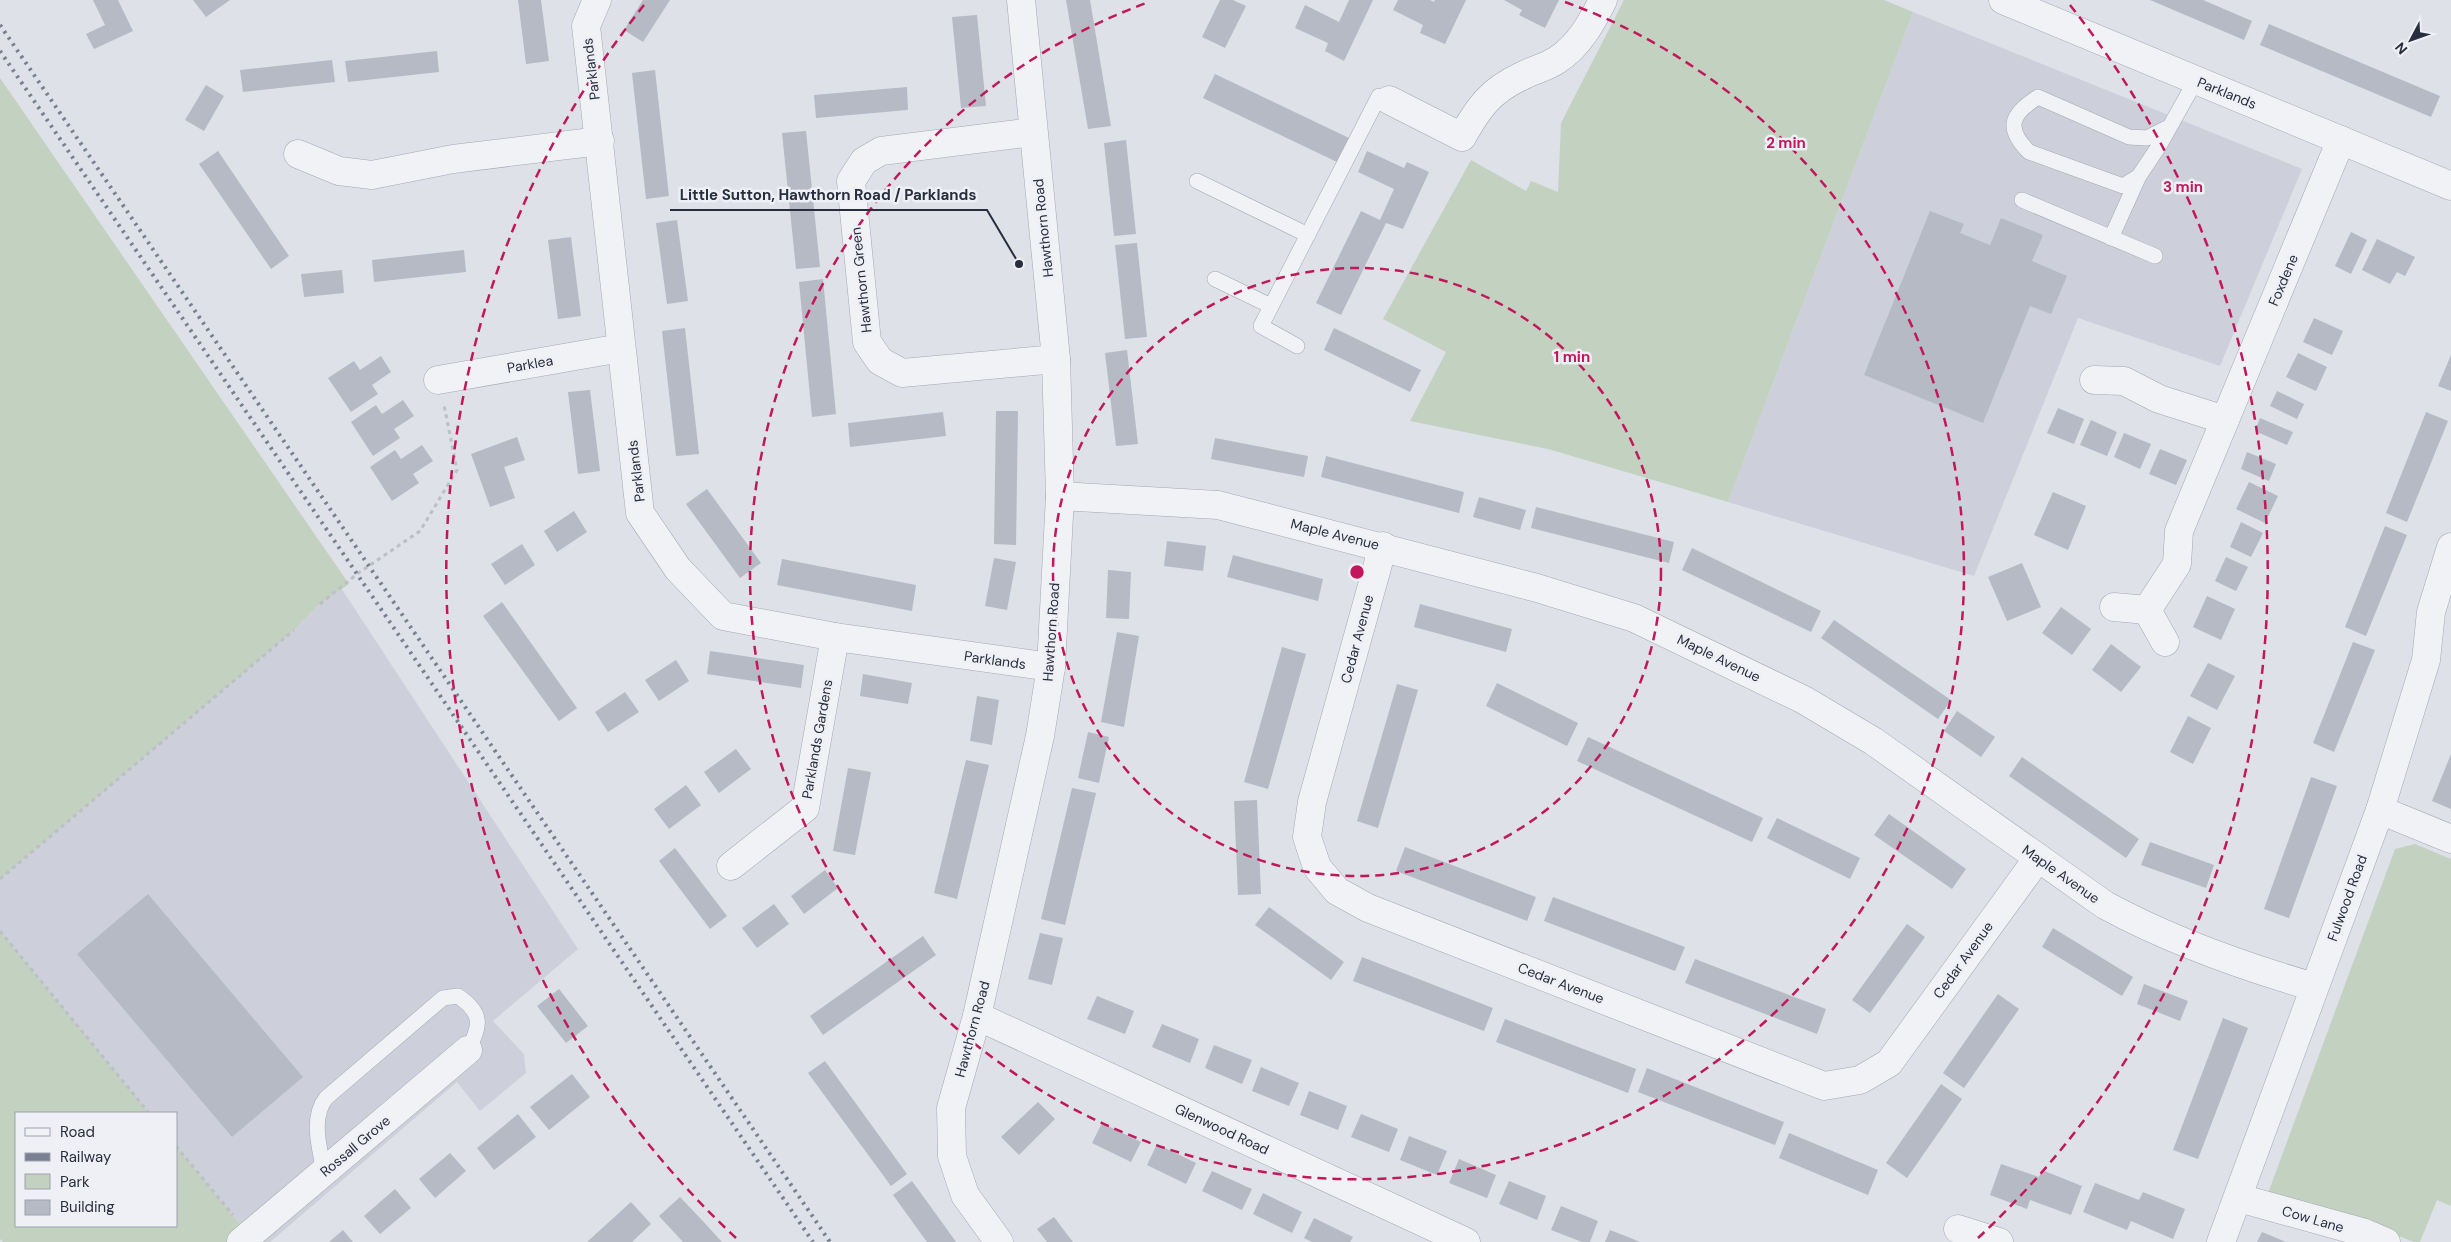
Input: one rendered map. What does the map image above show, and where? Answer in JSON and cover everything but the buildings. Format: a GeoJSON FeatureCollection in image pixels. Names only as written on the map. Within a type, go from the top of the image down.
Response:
{"type":"FeatureCollection","features":[{"type":"Feature","properties":{"kind":"street","name":"Parklands"},"geometry":{"type":"LineString","coordinates":[[596,0],[586,26],[640,513],[678,569],[723,616],[835,637],[1051,667]]}},
{"type":"Feature","properties":{"kind":"street","name":"Hawthorn Road"},"geometry":{"type":"LineString","coordinates":[[999,1242],[965,1195],[952,1156],[951,1108],[978,1016],[1040,736],[1051,667],[1060,496],[1056,359],[1021,0]]}},
{"type":"Feature","properties":{"kind":"street"},"geometry":{"type":"LineString","coordinates":[[1389,100],[1462,137],[1479,107],[1500,88],[1520,76],[1557,61],[1574,45],[1591,24],[1603,0]]}},
{"type":"Feature","properties":{"kind":"street","name":"Parklands"},"geometry":{"type":"LineString","coordinates":[[2003,0],[2451,186]]}},
{"type":"Feature","properties":{"kind":"street","name":"Hawthorn Green"},"geometry":{"type":"LineString","coordinates":[[1033,132],[881,151],[864,161],[851,181],[867,342],[880,362],[902,374],[1056,359]]}},
{"type":"Feature","properties":{"kind":"street","name":"Foxdene"},"geometry":{"type":"LineString","coordinates":[[2148,610],[2177,564],[2179,531],[2342,140]]}},
{"type":"Feature","properties":{"kind":"street"},"geometry":{"type":"LineString","coordinates":[[298,154],[339,171],[372,175],[453,159],[600,142]]}},
{"type":"Feature","properties":{"kind":"street","name":"Parklea"},"geometry":{"type":"LineString","coordinates":[[438,380],[621,348]]}},
{"type":"Feature","properties":{"kind":"street"},"geometry":{"type":"LineString","coordinates":[[2094,380],[2124,381],[2159,399],[2225,420]]}},
{"type":"Feature","properties":{"kind":"street","name":"Maple Avenue"},"geometry":{"type":"LineString","coordinates":[[1060,496],[1218,505],[1382,546],[1537,588],[1634,618],[1804,700],[1873,741],[2105,905],[2132,920],[2246,968],[2314,987]]}},
{"type":"Feature","properties":{"kind":"street","name":"Cedar Avenue"},"geometry":{"type":"LineString","coordinates":[[1382,546],[1312,802],[1306,837],[1316,868],[1337,891],[1368,908],[1824,1086],[1860,1080],[1888,1062],[2038,858]]}},
{"type":"Feature","properties":{"kind":"street","name":"Fulwood Road"},"geometry":{"type":"LineString","coordinates":[[2221,1242],[2380,810],[2426,660],[2430,612],[2451,548]]}},
{"type":"Feature","properties":{"kind":"street"},"geometry":{"type":"LineString","coordinates":[[2114,607],[2148,610],[2165,642]]}},
{"type":"Feature","properties":{"kind":"street","name":"Parklands Gardens"},"geometry":{"type":"LineString","coordinates":[[731,866],[805,808],[835,637]]}},
{"type":"Feature","properties":{"kind":"street"},"geometry":{"type":"LineString","coordinates":[[2380,810],[2451,839]]}},
{"type":"Feature","properties":{"kind":"street","name":"Glenwood Road"},"geometry":{"type":"LineString","coordinates":[[978,1016],[1466,1242]]}},
{"type":"Feature","properties":{"kind":"street","name":"Rossall Grove"},"geometry":{"type":"LineString","coordinates":[[245,1239],[468,1050]]}},
{"type":"Feature","properties":{"kind":"street","name":"Cow Lane"},"geometry":{"type":"LineString","coordinates":[[2238,1198],[2365,1233],[2386,1242]]}},
{"type":"Feature","properties":{"kind":"street"},"geometry":{"type":"LineString","coordinates":[[1959,1226],[1999,1242]]}},
{"type":"Feature","properties":{"kind":"lane"},"geometry":{"type":"LineString","coordinates":[[2111,238],[2139,176],[2196,80]]}},
{"type":"Feature","properties":{"kind":"lane"},"geometry":{"type":"LineString","coordinates":[[1297,346],[1261,326],[1379,96],[1389,100]]}},
{"type":"Feature","properties":{"kind":"lane"},"geometry":{"type":"LineString","coordinates":[[2139,176],[2123,186],[2029,152],[2017,140],[2013,129],[2016,116],[2027,104],[2038,97],[2129,137],[2147,138],[2169,127]]}},
{"type":"Feature","properties":{"kind":"lane"},"geometry":{"type":"LineString","coordinates":[[1197,181],[1308,236]]}},
{"type":"Feature","properties":{"kind":"lane"},"geometry":{"type":"LineString","coordinates":[[2022,200],[2155,256]]}},
{"type":"Feature","properties":{"kind":"lane"},"geometry":{"type":"LineString","coordinates":[[1215,279],[1271,306]]}},
{"type":"Feature","properties":{"kind":"lane"},"geometry":{"type":"LineString","coordinates":[[324,1173],[317,1117],[320,1106],[326,1098],[443,998],[458,996],[474,1011],[478,1022],[476,1034],[468,1050]]}},
{"type":"Feature","properties":{"kind":"path"},"geometry":{"type":"LineString","coordinates":[[320,604],[357,574],[420,531],[457,470],[438,380]]}},
{"type":"Feature","properties":{"kind":"path"},"geometry":{"type":"LineString","coordinates":[[0,879],[294,630]]}},
{"type":"Feature","properties":{"kind":"path"},"geometry":{"type":"LineString","coordinates":[[0,931],[149,1112]]}},
{"type":"Feature","properties":{"kind":"path"},"geometry":{"type":"LineString","coordinates":[[178,1149],[245,1239]]}},
{"type":"Feature","properties":{"kind":"shaded area"},"geometry":{"type":"Polygon","coordinates":[[[1913,12],[2302,169],[2220,366],[2078,318],[1974,576],[1728,502],[1913,12]]]}},
{"type":"Feature","properties":{"kind":"shaded area"},"geometry":{"type":"Polygon","coordinates":[[[341,588],[578,949],[493,1021],[524,1054],[526,1073],[480,1111],[457,1082],[270,1242],[255,1242],[178,1148],[178,1112],[148,1112],[0,931],[0,879],[294,630],[320,604],[341,588]]]}},
{"type":"Feature","properties":{"kind":"green space"},"geometry":{"type":"Polygon","coordinates":[[[1624,0],[1884,0],[1913,12],[1728,502],[1548,449],[1410,421],[1446,352],[1383,319],[1471,160],[1526,191],[1531,181],[1558,192],[1561,123],[1624,0]]]}},
{"type":"Feature","properties":{"kind":"green space"},"geometry":{"type":"Polygon","coordinates":[[[0,78],[349,584],[320,604],[294,630],[0,879],[0,78]]]}},
{"type":"Feature","properties":{"kind":"green space"},"geometry":{"type":"Polygon","coordinates":[[[2415,844],[2451,859],[2451,1206],[2437,1200],[2420,1242],[2414,1242],[2361,1221],[2267,1196],[2395,849],[2415,844]]]}},
{"type":"Feature","properties":{"kind":"green space"},"geometry":{"type":"Polygon","coordinates":[[[0,931],[148,1112],[15,1112],[15,1227],[178,1227],[178,1148],[249,1235],[241,1242],[3,1242],[0,1239],[0,931]]]}},
{"type":"Feature","properties":{"kind":"railway"},"geometry":{"type":"LineString","coordinates":[[0,25],[830,1242]]}},
{"type":"Feature","properties":{"kind":"railway"},"geometry":{"type":"LineString","coordinates":[[0,51],[813,1242]]}},
{"type":"Feature","properties":{"kind":"place","name":"Little Sutton, Hawthorn Road / Parklands"},"geometry":{"type":"Point","coordinates":[1019,264]}}]}
